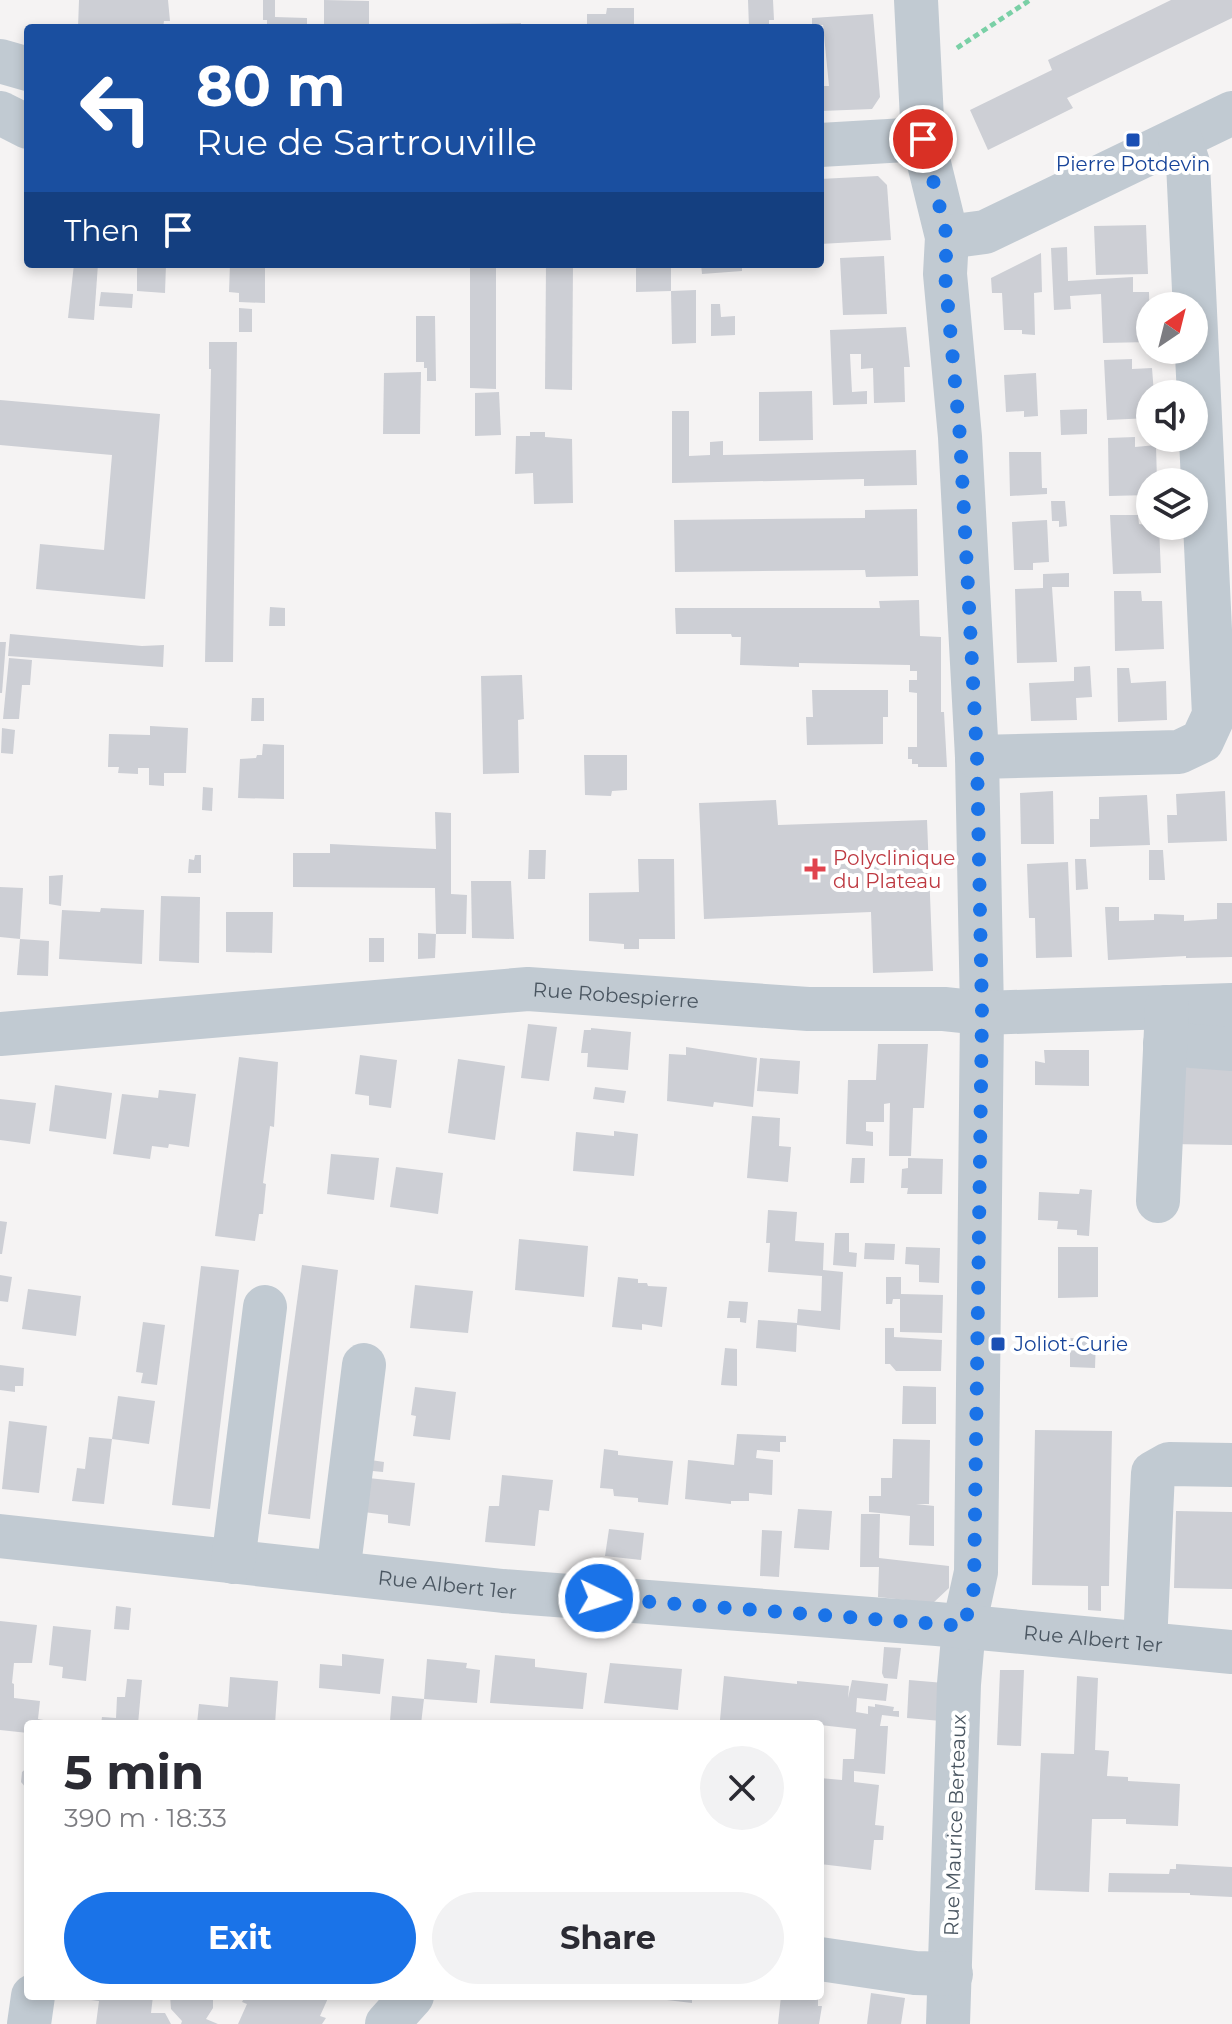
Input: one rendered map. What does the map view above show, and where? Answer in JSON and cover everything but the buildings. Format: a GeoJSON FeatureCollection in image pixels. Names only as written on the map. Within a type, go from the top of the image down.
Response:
{"type":"FeatureCollection","features":[{"type":"Feature","properties":{"kind":"street","name":"Rue Maurice Berteaux"},"geometry":{"type":"LineString","coordinates":[[916,0],[923,139],[947,237],[945,274],[960,437],[977,757],[982,1013],[976,1572],[964,1626],[959,1684],[948,2024]]}},
{"type":"Feature","properties":{"kind":"street"},"geometry":{"type":"LineString","coordinates":[[0,61],[24,68]]}},
{"type":"Feature","properties":{"kind":"street"},"geometry":{"type":"LineString","coordinates":[[0,113],[24,125]]}},
{"type":"Feature","properties":{"kind":"street"},"geometry":{"type":"LineString","coordinates":[[947,237],[985,232],[1232,113]]}},
{"type":"Feature","properties":{"kind":"street"},"geometry":{"type":"LineString","coordinates":[[824,145],[923,139]]}},
{"type":"Feature","properties":{"kind":"street"},"geometry":{"type":"LineString","coordinates":[[977,757],[1179,752],[1202,741],[1214,715],[1188,163],[1180,139]]}},
{"type":"Feature","properties":{"kind":"street","name":"Rue Robespierre"},"geometry":{"type":"LineString","coordinates":[[0,1034],[528,989],[808,1009],[944,1009],[1166,1026],[1232,1005]]}},
{"type":"Feature","properties":{"kind":"street"},"geometry":{"type":"LineString","coordinates":[[1158,1201],[1166,1026],[1232,1049]]}},
{"type":"Feature","properties":{"kind":"street"},"geometry":{"type":"LineString","coordinates":[[233,1562],[265,1307]]}},
{"type":"Feature","properties":{"kind":"street"},"geometry":{"type":"LineString","coordinates":[[338,1573],[364,1365]]}},
{"type":"Feature","properties":{"kind":"street"},"geometry":{"type":"LineString","coordinates":[[1145,1643],[1153,1473],[1169,1464],[1232,1465]]}},
{"type":"Feature","properties":{"kind":"street","name":"Rue Albert 1er"},"geometry":{"type":"LineString","coordinates":[[0,1536],[503,1591],[964,1626],[1232,1652]]}},
{"type":"Feature","properties":{"kind":"street"},"geometry":{"type":"LineString","coordinates":[[824,1960],[915,1973],[951,1974]]}},
{"type":"Feature","properties":{"kind":"street"},"geometry":{"type":"LineString","coordinates":[[29,2024],[32,2000]]}},
{"type":"Feature","properties":{"kind":"street"},"geometry":{"type":"LineString","coordinates":[[387,2024],[408,2000]]}},
{"type":"Feature","properties":{"kind":"path"},"geometry":{"type":"LineString","coordinates":[[921,71],[1030,0]]}},
{"type":"Feature","properties":{"kind":"place","name":"Pierre Potdevin"},"geometry":{"type":"Point","coordinates":[1133,140]}},
{"type":"Feature","properties":{"kind":"place","name":"Polyclinique du Plateau"},"geometry":{"type":"Point","coordinates":[815,869]}},
{"type":"Feature","properties":{"kind":"place","name":"Joliot-Curie"},"geometry":{"type":"Point","coordinates":[998,1344]}},
{"type":"Feature","properties":{"kind":"route"},"geometry":{"type":"LineString","coordinates":[[599,1598],[964,1626],[974,1588],[982,1013],[977,757],[960,437],[945,274],[947,237],[923,139]]}}]}
